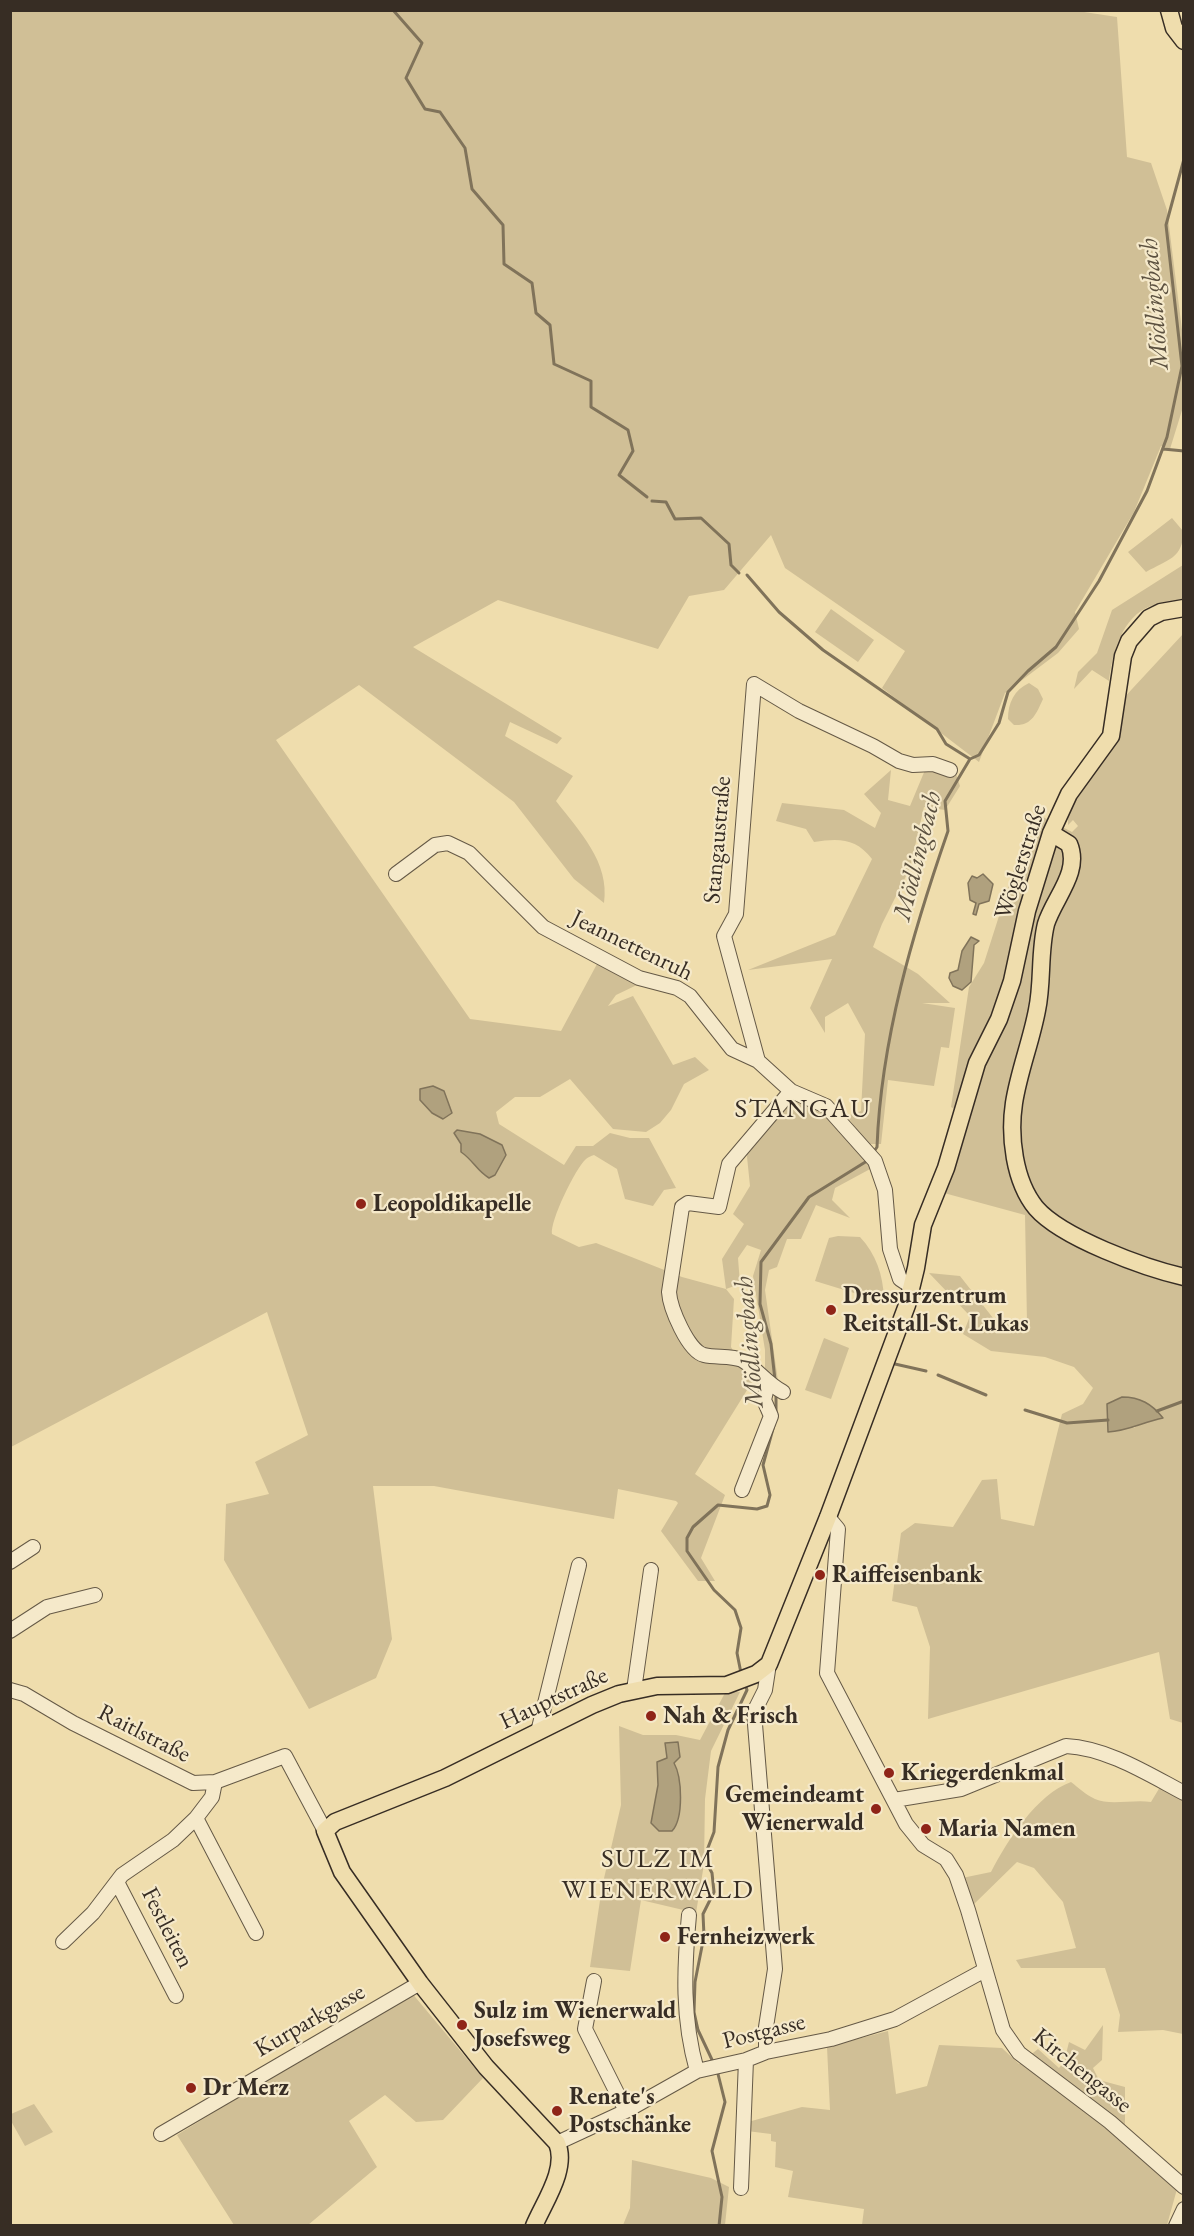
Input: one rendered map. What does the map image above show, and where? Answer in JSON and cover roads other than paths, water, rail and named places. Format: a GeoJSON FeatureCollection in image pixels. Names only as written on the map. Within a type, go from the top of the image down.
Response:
{"type":"FeatureCollection","features":[{"type":"Feature","properties":{"kind":"main road"},"geometry":{"type":"LineString","coordinates":[[1169,10],[1174,28],[1184,41]]}},
{"type":"Feature","properties":{"kind":"main road","name":"Wöglerstraße"},"geometry":{"type":"LineString","coordinates":[[912,1287],[923,1225],[946,1168],[965,1096],[977,1064],[999,1019],[1012,981],[1030,900],[1052,833],[1069,794],[1111,736],[1122,656],[1129,641],[1149,618],[1161,612],[1184,608]]}},
{"type":"Feature","properties":{"kind":"main road"},"geometry":{"type":"LineString","coordinates":[[1052,833],[1069,844],[1073,861],[1051,912],[1044,936],[1037,1011],[1020,1070],[1014,1105],[1016,1158],[1031,1200],[1037,1209],[1062,1228],[1123,1257],[1184,1277]]}},
{"type":"Feature","properties":{"kind":"main road"},"geometry":{"type":"LineString","coordinates":[[755,1673],[828,1517],[912,1287]]}},
{"type":"Feature","properties":{"kind":"main road","name":"Hauptstraße"},"geometry":{"type":"LineString","coordinates":[[325,1831],[335,1822],[445,1778],[592,1705],[634,1690],[657,1686],[727,1685],[755,1673]]}},
{"type":"Feature","properties":{"kind":"main road"},"geometry":{"type":"LineString","coordinates":[[325,1831],[342,1872],[420,1983],[486,2067],[556,2143],[561,2158],[557,2173],[534,2226]]}},
{"type":"Feature","properties":{"kind":"street","name":"Stangaustraße"},"geometry":{"type":"LineString","coordinates":[[758,1061],[723,936],[736,914],[754,684],[799,711],[899,761],[913,765],[933,764],[950,770]]}},
{"type":"Feature","properties":{"kind":"street","name":"Jeannettenruh"},"geometry":{"type":"LineString","coordinates":[[396,874],[435,845],[448,843],[469,853],[543,927],[630,974],[677,988],[690,996],[732,1049],[758,1061]]}},
{"type":"Feature","properties":{"kind":"street"},"geometry":{"type":"LineString","coordinates":[[758,1061],[791,1091],[826,1106],[871,1156],[885,1190],[890,1249],[900,1279],[912,1287]]}},
{"type":"Feature","properties":{"kind":"street"},"geometry":{"type":"LineString","coordinates":[[742,1490],[771,1416],[764,1400],[774,1387],[742,1360],[702,1355],[692,1348],[670,1304],[669,1292],[682,1207],[688,1203],[719,1207],[729,1164],[791,1091]]}},
{"type":"Feature","properties":{"kind":"street","name":"Kirchengasse"},"geometry":{"type":"LineString","coordinates":[[828,1517],[838,1528],[827,1673],[906,1824],[923,1845],[946,1859],[956,1875],[1003,2030],[1019,2053],[1110,2122],[1184,2187]]}},
{"type":"Feature","properties":{"kind":"street"},"geometry":{"type":"LineString","coordinates":[[10,1562],[33,1547]]}},
{"type":"Feature","properties":{"kind":"street"},"geometry":{"type":"LineString","coordinates":[[538,1732],[579,1565]]}},
{"type":"Feature","properties":{"kind":"street"},"geometry":{"type":"LineString","coordinates":[[634,1690],[651,1570]]}},
{"type":"Feature","properties":{"kind":"street"},"geometry":{"type":"LineString","coordinates":[[10,1631],[47,1607],[95,1594]]}},
{"type":"Feature","properties":{"kind":"street"},"geometry":{"type":"LineString","coordinates":[[755,1673],[765,1690],[754,1712],[775,1969],[766,2027],[766,2052]]}},
{"type":"Feature","properties":{"kind":"street","name":"Raitlstraße"},"geometry":{"type":"LineString","coordinates":[[10,1690],[24,1694],[73,1723],[193,1783],[215,1782],[285,1756],[325,1831]]}},
{"type":"Feature","properties":{"kind":"street"},"geometry":{"type":"LineString","coordinates":[[894,1800],[961,1789],[1066,1746],[1081,1747],[1108,1756],[1184,1793]]}},
{"type":"Feature","properties":{"kind":"street","name":"Festleiten"},"geometry":{"type":"LineString","coordinates":[[63,1942],[93,1913],[117,1882],[135,1864],[173,1840],[196,1818],[212,1797],[215,1782]]}},
{"type":"Feature","properties":{"kind":"street"},"geometry":{"type":"LineString","coordinates":[[196,1818],[256,1934]]}},
{"type":"Feature","properties":{"kind":"street","name":"Festleiten"},"geometry":{"type":"LineString","coordinates":[[117,1882],[176,1996]]}},
{"type":"Feature","properties":{"kind":"street"},"geometry":{"type":"LineString","coordinates":[[689,1915],[683,1998],[687,2037],[697,2071]]}},
{"type":"Feature","properties":{"kind":"street","name":"Postgasse"},"geometry":{"type":"LineString","coordinates":[[556,2143],[626,2111],[697,2071],[746,2060],[766,2052],[831,2039],[896,2019],[985,1970]]}},
{"type":"Feature","properties":{"kind":"street"},"geometry":{"type":"LineString","coordinates":[[594,1981],[585,2029],[626,2111]]}},
{"type":"Feature","properties":{"kind":"street","name":"Kurparkgasse"},"geometry":{"type":"LineString","coordinates":[[161,2134],[420,1983]]}},
{"type":"Feature","properties":{"kind":"street"},"geometry":{"type":"LineString","coordinates":[[741,2188],[746,2060]]}},
{"type":"Feature","properties":{"kind":"street"},"geometry":{"type":"LineString","coordinates":[[1176,2226],[1184,2209]]}},
{"type":"Feature","properties":{"kind":"waterway"},"geometry":{"type":"LineString","coordinates":[[393,10],[422,43],[406,78],[425,109],[440,112],[465,148],[472,189],[503,225],[504,264],[532,283],[536,313],[550,325],[554,364],[591,381],[591,407],[628,430],[633,451],[619,475],[647,497]]}},
{"type":"Feature","properties":{"kind":"waterway","name":"Mödlingbach"},"geometry":{"type":"LineString","coordinates":[[873,1153],[877,1147],[885,1066],[901,986],[948,831],[945,801],[970,759],[979,755],[999,723],[1008,692],[1056,647],[1099,581],[1147,491],[1167,437],[1182,366],[1166,225],[1184,159]]}},
{"type":"Feature","properties":{"kind":"waterway"},"geometry":{"type":"LineString","coordinates":[[1163,449],[1184,451]]}},
{"type":"Feature","properties":{"kind":"waterway"},"geometry":{"type":"LineString","coordinates":[[652,501],[666,502],[675,519],[701,518],[729,544],[731,565],[739,573]]}},
{"type":"Feature","properties":{"kind":"waterway"},"geometry":{"type":"LineString","coordinates":[[747,575],[779,612],[823,650],[937,729],[946,744],[970,759]]}},
{"type":"Feature","properties":{"kind":"waterway","name":"Mödlingbach"},"geometry":{"type":"LineString","coordinates":[[775,1380],[771,1344],[760,1304],[761,1262],[809,1197],[867,1161]]}},
{"type":"Feature","properties":{"kind":"waterway"},"geometry":{"type":"LineString","coordinates":[[895,1364],[926,1371]]}},
{"type":"Feature","properties":{"kind":"waterway"},"geometry":{"type":"LineString","coordinates":[[938,1375],[986,1395]]}},
{"type":"Feature","properties":{"kind":"waterway","name":"Mödlingbach"},"geometry":{"type":"LineString","coordinates":[[776,1393],[776,1413]]}},
{"type":"Feature","properties":{"kind":"waterway"},"geometry":{"type":"LineString","coordinates":[[1157,1411],[1184,1401]]}},
{"type":"Feature","properties":{"kind":"waterway"},"geometry":{"type":"LineString","coordinates":[[1025,1410],[1067,1423],[1108,1420]]}},
{"type":"Feature","properties":{"kind":"waterway","name":"Mödlingbach"},"geometry":{"type":"LineString","coordinates":[[741,1673],[737,1653],[741,1628],[735,1610],[714,1590],[687,1551],[687,1538],[693,1527],[718,1505],[757,1509],[767,1506],[770,1495],[763,1465],[774,1425]]}},
{"type":"Feature","properties":{"kind":"waterway","name":"Mödlingbach"},"geometry":{"type":"LineString","coordinates":[[714,2064],[698,2030],[694,2012],[695,1982],[704,1936],[703,1914],[714,1892],[712,1873],[704,1858],[714,1832],[718,1767],[728,1730],[747,1690],[745,1684]]}},
{"type":"Feature","properties":{"kind":"waterway","name":"Mödlingbach"},"geometry":{"type":"LineString","coordinates":[[717,2070],[725,2102],[712,2151],[722,2197],[719,2226]]}},
{"type":"Feature","properties":{"kind":"place","name":"Leopoldikapelle"},"geometry":{"type":"Point","coordinates":[361,1204]}},
{"type":"Feature","properties":{"kind":"place","name":"Dressurzentrum Reitstall-St. Lukas"},"geometry":{"type":"Point","coordinates":[831,1310]}},
{"type":"Feature","properties":{"kind":"place","name":"Raiffeisenbank"},"geometry":{"type":"Point","coordinates":[820,1575]}},
{"type":"Feature","properties":{"kind":"place","name":"Nah & Frisch"},"geometry":{"type":"Point","coordinates":[651,1716]}},
{"type":"Feature","properties":{"kind":"place","name":"Kriegerdenkmal"},"geometry":{"type":"Point","coordinates":[889,1773]}},
{"type":"Feature","properties":{"kind":"place","name":"Gemeindeamt Wienerwald"},"geometry":{"type":"Point","coordinates":[876,1809]}},
{"type":"Feature","properties":{"kind":"place","name":"Maria Namen"},"geometry":{"type":"Point","coordinates":[926,1829]}},
{"type":"Feature","properties":{"kind":"place","name":"Fernheizwerk"},"geometry":{"type":"Point","coordinates":[665,1937]}},
{"type":"Feature","properties":{"kind":"place","name":"Sulz im Wienerwald Josefsweg"},"geometry":{"type":"Point","coordinates":[462,2025]}},
{"type":"Feature","properties":{"kind":"place","name":"Dr Merz"},"geometry":{"type":"Point","coordinates":[191,2088]}},
{"type":"Feature","properties":{"kind":"place","name":"Renate's Postschänke"},"geometry":{"type":"Point","coordinates":[557,2111]}},
{"type":"Feature","properties":{"kind":"district","name":"STANGAU"},"geometry":{"type":"Point","coordinates":[803,1110]}},
{"type":"Feature","properties":{"kind":"district","name":"SULZ IM WIENERWALD"},"geometry":{"type":"Point","coordinates":[658,1876]}}]}
